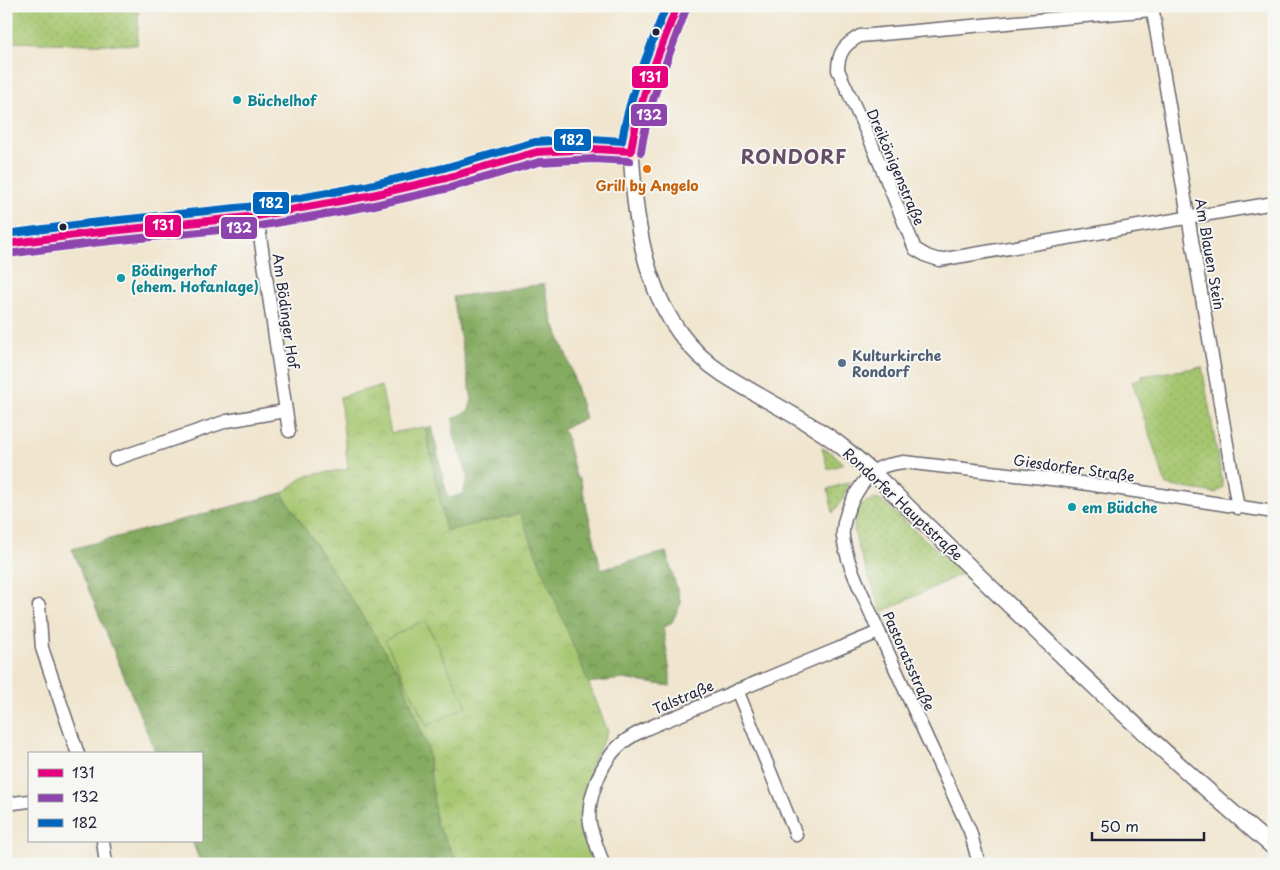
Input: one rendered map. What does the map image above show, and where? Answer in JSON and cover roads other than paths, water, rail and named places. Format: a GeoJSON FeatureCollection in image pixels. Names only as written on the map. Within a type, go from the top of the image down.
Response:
{"type":"FeatureCollection","features":[{"type":"Feature","properties":{"kind":"main road","name":"Rondorfer Hauptstraße"},"geometry":{"type":"LineString","coordinates":[[631,151],[635,123],[643,97],[677,6]]}},
{"type":"Feature","properties":{"kind":"main road"},"geometry":{"type":"LineString","coordinates":[[6,244],[91,233],[257,216],[368,196],[446,178],[537,152],[593,149],[631,151]]}},
{"type":"Feature","properties":{"kind":"street","name":"Dreikönigenstraße"},"geometry":{"type":"LineString","coordinates":[[1152,8],[860,36],[841,50],[838,70],[871,142],[915,249],[926,256],[939,260],[1274,203]]}},
{"type":"Feature","properties":{"kind":"street","name":"Am Blauen Stein"},"geometry":{"type":"LineString","coordinates":[[1152,8],[1238,508]]}},
{"type":"Feature","properties":{"kind":"street","name":"Rondorfer Hauptstraße"},"geometry":{"type":"LineString","coordinates":[[631,151],[634,197],[648,270],[660,302],[682,337],[722,373],[819,430],[843,447],[872,472],[1129,720],[1209,793],[1274,848]]}},
{"type":"Feature","properties":{"kind":"street","name":"Am Bödinger Hof"},"geometry":{"type":"LineString","coordinates":[[257,216],[289,431]]}},
{"type":"Feature","properties":{"kind":"street"},"geometry":{"type":"LineString","coordinates":[[115,459],[227,421],[285,411]]}},
{"type":"Feature","properties":{"kind":"street","name":"Giesdorfer Straße"},"geometry":{"type":"LineString","coordinates":[[872,472],[887,464],[904,462],[1068,481],[1274,512]]}},
{"type":"Feature","properties":{"kind":"street","name":"Pastoratsstraße"},"geometry":{"type":"LineString","coordinates":[[872,472],[857,492],[844,517],[843,537],[848,558],[970,831],[979,864]]}},
{"type":"Feature","properties":{"kind":"street"},"geometry":{"type":"LineString","coordinates":[[39,606],[42,648],[77,752]]}},
{"type":"Feature","properties":{"kind":"street","name":"Talstraße"},"geometry":{"type":"LineString","coordinates":[[603,864],[590,823],[592,794],[609,758],[618,747],[634,735],[737,690],[880,632]]}},
{"type":"Feature","properties":{"kind":"street"},"geometry":{"type":"LineString","coordinates":[[737,690],[796,834]]}},
{"type":"Feature","properties":{"kind":"street"},"geometry":{"type":"LineString","coordinates":[[6,804],[28,801]]}},
{"type":"Feature","properties":{"kind":"street"},"geometry":{"type":"LineString","coordinates":[[103,842],[106,864]]}},
{"type":"Feature","properties":{"kind":"place","name":"Büchelhof"},"geometry":{"type":"Point","coordinates":[237,100]}},
{"type":"Feature","properties":{"kind":"place","name":"Grill by Angelo"},"geometry":{"type":"Point","coordinates":[647,169]}},
{"type":"Feature","properties":{"kind":"place","name":"Bödingerhof (ehem. Hofanlage)"},"geometry":{"type":"Point","coordinates":[121,278]}},
{"type":"Feature","properties":{"kind":"place","name":"Kulturkirche Rondorf"},"geometry":{"type":"Point","coordinates":[842,363]}},
{"type":"Feature","properties":{"kind":"place","name":"em Büdche"},"geometry":{"type":"Point","coordinates":[1072,507]}},
{"type":"Feature","properties":{"kind":"district","name":"RONDORF"},"geometry":{"type":"Point","coordinates":[794,156]}}]}
